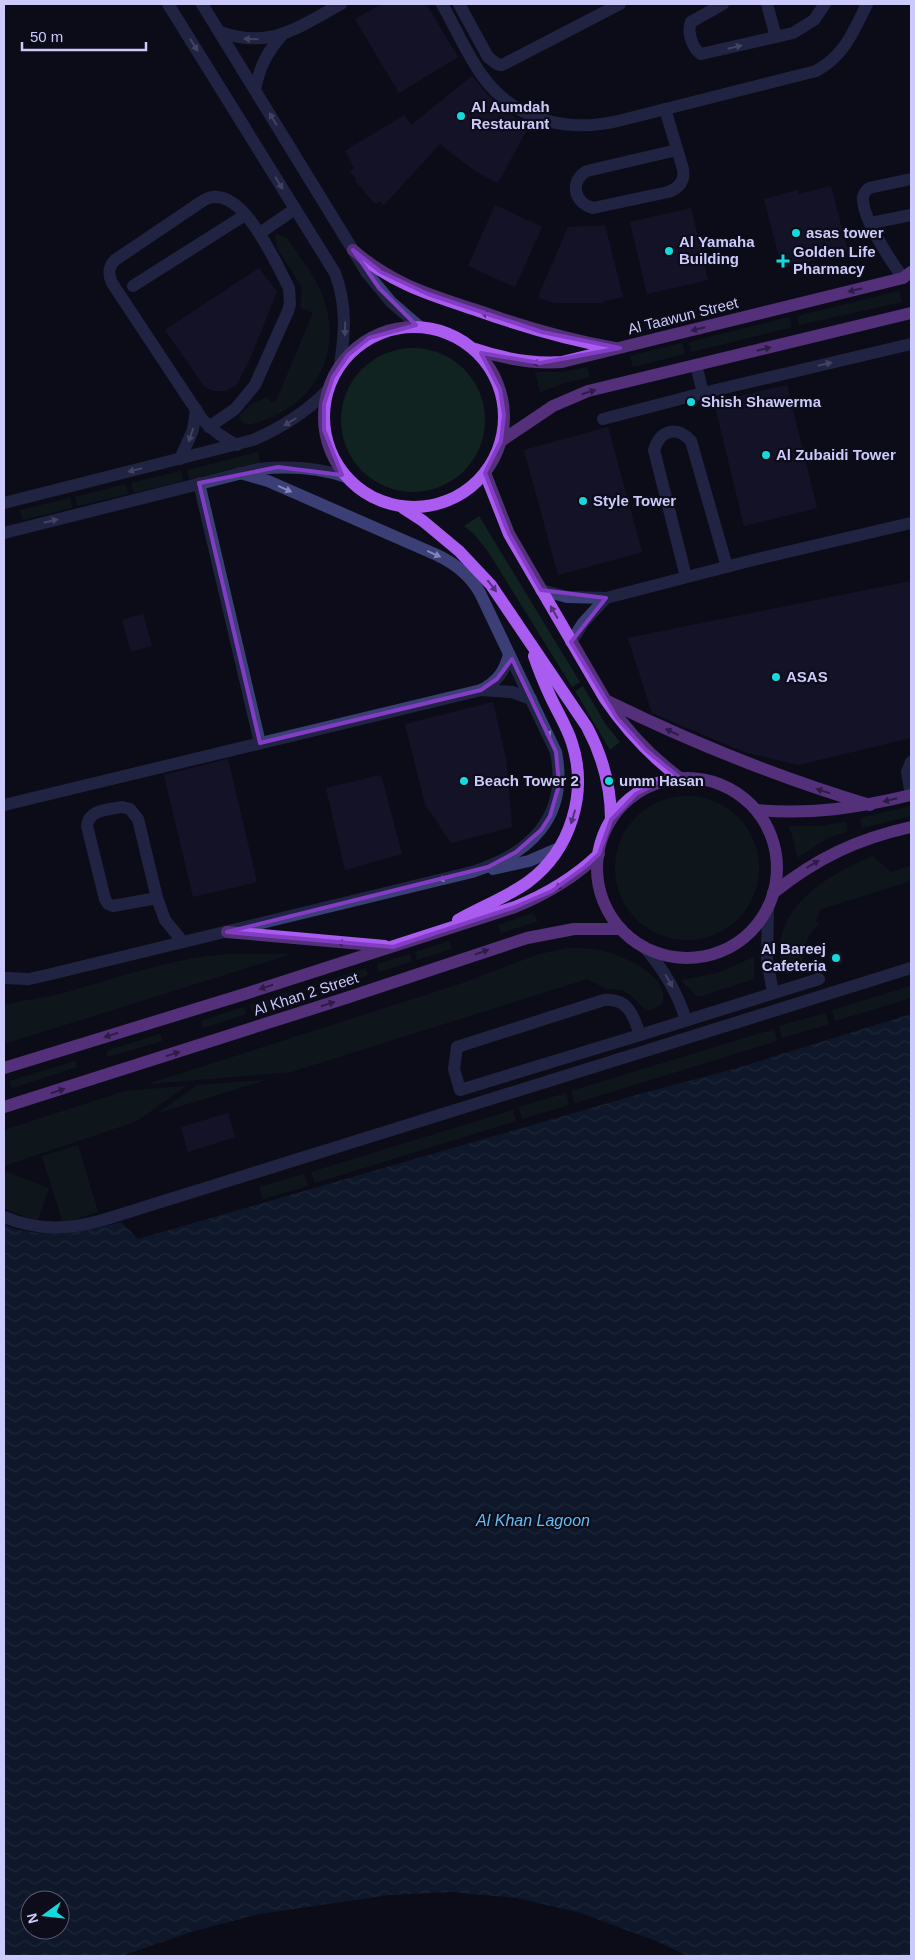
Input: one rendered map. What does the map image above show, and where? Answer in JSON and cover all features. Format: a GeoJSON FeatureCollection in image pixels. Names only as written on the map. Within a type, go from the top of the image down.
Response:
{"type":"FeatureCollection","features":[{"type":"Feature","properties":{"kind":"main road"},"geometry":{"type":"LineString","coordinates":[[352,250],[366,262],[396,280],[428,294],[542,332],[576,341],[620,348]]}},
{"type":"Feature","properties":{"kind":"main road","name":"Al Taawun Street"},"geometry":{"type":"LineString","coordinates":[[471,347],[496,356],[540,363],[569,361],[907,275]]}},
{"type":"Feature","properties":{"kind":"main road"},"geometry":{"type":"LineString","coordinates":[[501,441],[536,416],[588,391],[911,313]]}},
{"type":"Feature","properties":{"kind":"main road"},"geometry":{"type":"LineString","coordinates":[[407,327],[420,327],[447,333],[471,347],[489,366],[500,389],[504,415],[501,441],[495,458],[485,473],[466,492],[449,501],[430,507],[404,508],[390,505],[366,494],[346,477],[338,467],[327,443],[323,417],[327,391],[340,365],[358,346],[381,333],[407,327]]}},
{"type":"Feature","properties":{"kind":"main road"},"geometry":{"type":"LineString","coordinates":[[485,473],[509,534],[605,700],[617,718],[641,745],[662,765],[680,778]]}},
{"type":"Feature","properties":{"kind":"main road"},"geometry":{"type":"LineString","coordinates":[[404,508],[442,535],[476,567],[505,604],[528,638],[587,727],[596,744],[609,781],[611,820]]}},
{"type":"Feature","properties":{"kind":"main road"},"geometry":{"type":"LineString","coordinates":[[429,935],[528,882],[540,872],[559,848],[572,819],[576,804],[578,773],[576,757],[569,735],[545,684],[528,638]]}},
{"type":"Feature","properties":{"kind":"main road"},"geometry":{"type":"LineString","coordinates":[[605,700],[735,760],[806,786],[870,805]]}},
{"type":"Feature","properties":{"kind":"main road"},"geometry":{"type":"LineString","coordinates":[[680,778],[708,780],[722,785],[746,800],[756,810],[771,835],[775,849],[776,871],[773,893],[768,906],[754,928],[733,945],[715,953],[696,958],[682,958],[656,952],[644,947],[621,929],[613,918],[598,880],[599,854],[606,830],[622,806],[636,794],[657,783],[680,778]]}},
{"type":"Feature","properties":{"kind":"main road"},"geometry":{"type":"LineString","coordinates":[[756,810],[817,812],[870,805],[911,795]]}},
{"type":"Feature","properties":{"kind":"main road"},"geometry":{"type":"LineString","coordinates":[[773,893],[812,864],[833,853],[877,835],[911,827]]}},
{"type":"Feature","properties":{"kind":"main road","name":"Al Khan 2 Street"},"geometry":{"type":"LineString","coordinates":[[4,1068],[393,947],[534,900],[569,880],[599,854]]}},
{"type":"Feature","properties":{"kind":"main road","name":"Al Khan 2 Street"},"geometry":{"type":"LineString","coordinates":[[8,1106],[346,998],[512,942],[550,932],[574,929],[621,929]]}},
{"type":"Feature","properties":{"kind":"main road"},"geometry":{"type":"LineString","coordinates":[[226,932],[393,947]]}},
{"type":"Feature","properties":{"kind":"street"},"geometry":{"type":"LineString","coordinates":[[168,4],[328,261],[340,286],[345,326],[340,365]]}},
{"type":"Feature","properties":{"kind":"street"},"geometry":{"type":"LineString","coordinates":[[202,4],[352,250],[379,288],[405,315],[420,327]]}},
{"type":"Feature","properties":{"kind":"street"},"geometry":{"type":"LineString","coordinates":[[220,32],[244,39],[263,39],[282,35],[341,4]]}},
{"type":"Feature","properties":{"kind":"street"},"geometry":{"type":"LineString","coordinates":[[442,4],[482,75],[502,96],[525,112],[543,120],[580,126],[599,125],[816,71],[843,50],[867,4]]}},
{"type":"Feature","properties":{"kind":"street"},"geometry":{"type":"LineString","coordinates":[[459,4],[488,57],[497,64],[502,65],[620,4]]}},
{"type":"Feature","properties":{"kind":"street"},"geometry":{"type":"LineString","coordinates":[[723,4],[691,22],[690,30],[694,47],[698,52],[704,54],[793,33],[808,26],[820,14],[825,4]]}},
{"type":"Feature","properties":{"kind":"street"},"geometry":{"type":"LineString","coordinates":[[766,4],[776,37]]}},
{"type":"Feature","properties":{"kind":"street"},"geometry":{"type":"LineString","coordinates":[[255,90],[266,54],[282,35]]}},
{"type":"Feature","properties":{"kind":"street"},"geometry":{"type":"LineString","coordinates":[[665,109],[677,150],[684,174],[681,184],[673,190],[593,208],[583,204],[576,194],[576,183],[582,174],[587,171],[677,150]]}},
{"type":"Feature","properties":{"kind":"street"},"geometry":{"type":"LineString","coordinates":[[907,275],[882,246],[870,223],[863,201],[864,192],[869,188],[911,179]]}},
{"type":"Feature","properties":{"kind":"street"},"geometry":{"type":"LineString","coordinates":[[209,427],[235,409],[255,385],[290,304],[289,288],[260,232],[245,215],[220,197],[209,198],[115,260],[109,268],[112,282],[209,427],[237,445]]}},
{"type":"Feature","properties":{"kind":"street"},"geometry":{"type":"LineString","coordinates":[[260,232],[295,209]]}},
{"type":"Feature","properties":{"kind":"street"},"geometry":{"type":"LineString","coordinates":[[133,286],[245,215]]}},
{"type":"Feature","properties":{"kind":"street"},"geometry":{"type":"LineString","coordinates":[[870,223],[911,215]]}},
{"type":"Feature","properties":{"kind":"street"},"geometry":{"type":"LineString","coordinates":[[603,419],[703,393],[911,344]]}},
{"type":"Feature","properties":{"kind":"street"},"geometry":{"type":"LineString","coordinates":[[696,365],[703,393]]}},
{"type":"Feature","properties":{"kind":"street"},"geometry":{"type":"LineString","coordinates":[[4,503],[237,445],[270,433],[286,424],[301,414],[327,391]]}},
{"type":"Feature","properties":{"kind":"street"},"geometry":{"type":"LineString","coordinates":[[180,459],[193,430],[196,409]]}},
{"type":"Feature","properties":{"kind":"street"},"geometry":{"type":"LineString","coordinates":[[686,577],[654,450],[656,442],[662,435],[670,432],[686,435],[691,441],[727,567]]}},
{"type":"Feature","properties":{"kind":"street"},"geometry":{"type":"LineString","coordinates":[[4,533],[258,469],[297,467],[325,471],[346,477]]}},
{"type":"Feature","properties":{"kind":"street"},"geometry":{"type":"LineString","coordinates":[[240,473],[274,484],[453,563],[474,583],[556,752],[559,768],[559,785],[556,801],[550,816],[530,842],[502,860],[472,872]]}},
{"type":"Feature","properties":{"kind":"street"},"geometry":{"type":"LineString","coordinates":[[199,483],[260,743]]}},
{"type":"Feature","properties":{"kind":"street"},"geometry":{"type":"LineString","coordinates":[[541,590],[567,597],[606,598],[911,523]]}},
{"type":"Feature","properties":{"kind":"street"},"geometry":{"type":"LineString","coordinates":[[571,642],[583,623],[606,598]]}},
{"type":"Feature","properties":{"kind":"street"},"geometry":{"type":"LineString","coordinates":[[481,690],[497,679],[507,663],[509,654]]}},
{"type":"Feature","properties":{"kind":"street"},"geometry":{"type":"LineString","coordinates":[[4,805],[481,690],[512,692],[531,699]]}},
{"type":"Feature","properties":{"kind":"street"},"geometry":{"type":"LineString","coordinates":[[911,762],[908,772],[911,795]]}},
{"type":"Feature","properties":{"kind":"street"},"geometry":{"type":"LineString","coordinates":[[157,898],[113,906],[106,902],[87,826],[88,821],[94,814],[122,807],[134,811],[138,819],[157,898],[165,920],[183,942]]}},
{"type":"Feature","properties":{"kind":"street"},"geometry":{"type":"LineString","coordinates":[[4,978],[29,979],[472,872],[510,866],[528,861],[559,848]]}},
{"type":"Feature","properties":{"kind":"street"},"geometry":{"type":"LineString","coordinates":[[768,906],[767,959],[773,993]]}},
{"type":"Feature","properties":{"kind":"street"},"geometry":{"type":"LineString","coordinates":[[644,947],[656,960],[674,988],[686,1020]]}},
{"type":"Feature","properties":{"kind":"street"},"geometry":{"type":"LineString","coordinates":[[4,1217],[24,1224],[56,1228],[72,1228],[103,1220],[911,968]]}},
{"type":"Feature","properties":{"kind":"street"},"geometry":{"type":"LineString","coordinates":[[640,1035],[634,1016],[628,1007],[619,1002],[604,1000],[457,1047],[454,1061],[455,1076],[460,1090],[640,1035],[819,979]]}},
{"type":"Feature","properties":{"kind":"highlighted area"},"geometry":{"type":"Polygon","coordinates":[[[353,250],[381,272],[428,294],[542,332],[620,348],[540,363],[481,353],[500,389],[504,415],[501,441],[485,473],[509,534],[541,590],[606,598],[571,642],[617,718],[646,750],[680,778],[657,783],[636,794],[611,820],[599,854],[585,867],[552,891],[515,907],[393,947],[227,932],[488,867],[516,852],[541,830],[550,816],[559,785],[556,752],[512,659],[497,679],[481,690],[260,743],[199,483],[278,467],[342,475],[324,430],[324,404],[333,377],[348,355],[369,338],[416,325],[379,288],[353,250]]]}},
{"type":"Feature","properties":{"kind":"green space"},"geometry":{"type":"Polygon","coordinates":[[[277,234],[287,238],[313,276],[321,292],[329,322],[329,344],[324,363],[316,381],[303,396],[287,409],[268,419],[247,425],[241,421],[240,415],[250,405],[267,397],[272,403],[276,401],[313,313],[300,307],[301,286],[277,248],[275,237],[277,234]]]}},
{"type":"Feature","properties":{"kind":"green space"},"geometry":{"type":"Polygon","coordinates":[[[899,291],[902,302],[799,325],[797,316],[899,291]]]}},
{"type":"Feature","properties":{"kind":"green space"},"geometry":{"type":"Polygon","coordinates":[[[790,317],[792,327],[691,352],[689,342],[790,317]]]}},
{"type":"Feature","properties":{"kind":"green space"},"geometry":{"type":"Polygon","coordinates":[[[682,343],[685,354],[633,367],[630,356],[682,343]]]}},
{"type":"Feature","properties":{"kind":"green space"},"geometry":{"type":"Polygon","coordinates":[[[413,348],[440,354],[453,360],[464,369],[473,380],[479,393],[485,420],[479,447],[473,460],[464,471],[453,480],[440,486],[413,492],[386,486],[373,480],[362,471],[353,460],[347,447],[341,420],[347,393],[353,380],[362,369],[373,360],[386,354],[413,348]]]}},
{"type":"Feature","properties":{"kind":"green space"},"geometry":{"type":"Polygon","coordinates":[[[587,367],[590,377],[564,383],[540,392],[535,372],[562,372],[587,367]]]}},
{"type":"Feature","properties":{"kind":"green space"},"geometry":{"type":"Polygon","coordinates":[[[258,452],[260,462],[189,479],[187,470],[258,452]]]}},
{"type":"Feature","properties":{"kind":"green space"},"geometry":{"type":"Polygon","coordinates":[[[181,471],[183,481],[134,493],[131,483],[181,471]]]}},
{"type":"Feature","properties":{"kind":"green space"},"geometry":{"type":"Polygon","coordinates":[[[126,484],[128,494],[78,506],[75,497],[126,484]]]}},
{"type":"Feature","properties":{"kind":"green space"},"geometry":{"type":"Polygon","coordinates":[[[70,498],[72,508],[23,520],[20,510],[70,498]]]}},
{"type":"Feature","properties":{"kind":"green space"},"geometry":{"type":"Polygon","coordinates":[[[479,516],[580,682],[572,687],[489,553],[474,534],[464,526],[479,516]]]}},
{"type":"Feature","properties":{"kind":"green space"},"geometry":{"type":"Polygon","coordinates":[[[583,686],[606,725],[620,742],[610,750],[575,691],[583,686]]]}},
{"type":"Feature","properties":{"kind":"green space"},"geometry":{"type":"Polygon","coordinates":[[[687,796],[715,801],[738,817],[754,840],[759,868],[754,896],[738,919],[715,935],[687,940],[659,935],[636,919],[620,896],[615,868],[620,840],[636,817],[659,801],[687,796]]]}},
{"type":"Feature","properties":{"kind":"green space"},"geometry":{"type":"Polygon","coordinates":[[[911,806],[911,816],[862,828],[860,818],[911,806]]]}},
{"type":"Feature","properties":{"kind":"green space"},"geometry":{"type":"Polygon","coordinates":[[[846,822],[848,831],[826,839],[797,858],[789,826],[818,826],[846,822]]]}},
{"type":"Feature","properties":{"kind":"green space"},"geometry":{"type":"Polygon","coordinates":[[[872,856],[891,872],[911,866],[911,881],[821,909],[815,921],[819,924],[808,938],[804,958],[800,964],[792,968],[783,964],[779,951],[781,938],[786,923],[794,909],[816,887],[872,856]]]}},
{"type":"Feature","properties":{"kind":"green space"},"geometry":{"type":"Polygon","coordinates":[[[533,913],[538,921],[501,933],[498,925],[533,913]]]}},
{"type":"Feature","properties":{"kind":"green space"},"geometry":{"type":"Polygon","coordinates":[[[449,941],[452,949],[417,960],[415,952],[449,941]]]}},
{"type":"Feature","properties":{"kind":"green space"},"geometry":{"type":"Polygon","coordinates":[[[569,948],[603,951],[633,963],[653,976],[659,984],[663,993],[662,1003],[649,1010],[622,990],[607,989],[587,979],[291,1072],[148,1084],[460,984],[539,954],[569,948]]]}},
{"type":"Feature","properties":{"kind":"green space"},"geometry":{"type":"Polygon","coordinates":[[[228,954],[291,954],[4,1044],[4,1005],[64,993],[165,964],[228,954]]]}},
{"type":"Feature","properties":{"kind":"green space"},"geometry":{"type":"Polygon","coordinates":[[[410,954],[412,961],[379,972],[377,964],[410,954]]]}},
{"type":"Feature","properties":{"kind":"green space"},"geometry":{"type":"Polygon","coordinates":[[[754,957],[754,979],[698,997],[681,980],[718,973],[754,957]]]}},
{"type":"Feature","properties":{"kind":"green space"},"geometry":{"type":"Polygon","coordinates":[[[366,968],[368,975],[334,986],[332,979],[366,968]]]}},
{"type":"Feature","properties":{"kind":"green space"},"geometry":{"type":"Polygon","coordinates":[[[911,986],[911,998],[835,1021],[832,1010],[911,986]]]}},
{"type":"Feature","properties":{"kind":"green space"},"geometry":{"type":"Polygon","coordinates":[[[292,992],[294,999],[252,1012],[250,1005],[292,992]]]}},
{"type":"Feature","properties":{"kind":"green space"},"geometry":{"type":"Polygon","coordinates":[[[244,1007],[246,1014],[203,1028],[201,1021],[244,1007]]]}},
{"type":"Feature","properties":{"kind":"green space"},"geometry":{"type":"Polygon","coordinates":[[[825,1013],[829,1024],[782,1038],[779,1026],[825,1013]]]}},
{"type":"Feature","properties":{"kind":"green space"},"geometry":{"type":"Polygon","coordinates":[[[774,1029],[777,1041],[575,1103],[571,1091],[774,1029]]]}},
{"type":"Feature","properties":{"kind":"green space"},"geometry":{"type":"Polygon","coordinates":[[[160,1034],[162,1041],[108,1057],[106,1051],[160,1034]]]}},
{"type":"Feature","properties":{"kind":"green space"},"geometry":{"type":"Polygon","coordinates":[[[75,1061],[77,1067],[12,1088],[10,1081],[75,1061]]]}},
{"type":"Feature","properties":{"kind":"green space"},"geometry":{"type":"Polygon","coordinates":[[[266,1080],[158,1113],[197,1085],[266,1080]]]}},
{"type":"Feature","properties":{"kind":"green space"},"geometry":{"type":"Polygon","coordinates":[[[186,1086],[137,1121],[4,1166],[4,1130],[125,1091],[186,1086]]]}},
{"type":"Feature","properties":{"kind":"green space"},"geometry":{"type":"Polygon","coordinates":[[[566,1093],[569,1105],[522,1119],[519,1107],[566,1093]]]}},
{"type":"Feature","properties":{"kind":"green space"},"geometry":{"type":"Polygon","coordinates":[[[513,1110],[516,1121],[315,1183],[311,1172],[513,1110]]]}},
{"type":"Feature","properties":{"kind":"green space"},"geometry":{"type":"Polygon","coordinates":[[[78,1145],[98,1212],[63,1223],[42,1156],[78,1145]]]}},
{"type":"Feature","properties":{"kind":"green space"},"geometry":{"type":"Polygon","coordinates":[[[4,1171],[49,1188],[37,1222],[4,1208],[4,1171]]]}},
{"type":"Feature","properties":{"kind":"green space"},"geometry":{"type":"Polygon","coordinates":[[[304,1174],[308,1186],[263,1199],[259,1187],[304,1174]]]}},
{"type":"Feature","properties":{"kind":"water","name":"Al Khan Lagoon"},"geometry":{"type":"Polygon","coordinates":[[[911,1014],[911,1956],[688,1956],[656,1941],[581,1913],[517,1898],[451,1892],[390,1895],[259,1914],[194,1931],[121,1956],[4,1956],[4,1225],[19,1230],[48,1234],[77,1232],[121,1222],[138,1239],[636,1095],[734,1069],[911,1014]]]}},
{"type":"Feature","properties":{"kind":"building"},"geometry":{"type":"Polygon","coordinates":[[[382,4],[426,4],[458,57],[399,93],[355,19],[382,4]]]}},
{"type":"Feature","properties":{"kind":"building"},"geometry":{"type":"Polygon","coordinates":[[[472,76],[502,109],[529,126],[498,183],[475,171],[440,144],[384,205],[380,201],[375,204],[355,181],[356,179],[350,171],[354,168],[345,151],[404,115],[411,125],[472,76]]]}},
{"type":"Feature","properties":{"kind":"building"},"geometry":{"type":"Polygon","coordinates":[[[831,186],[848,251],[782,268],[764,199],[798,190],[799,194],[831,186]]]}},
{"type":"Feature","properties":{"kind":"building"},"geometry":{"type":"Polygon","coordinates":[[[495,205],[542,227],[515,287],[468,266],[495,205]]]}},
{"type":"Feature","properties":{"kind":"building","name":"Al Yamaha Building"},"geometry":{"type":"Polygon","coordinates":[[[691,208],[708,280],[647,294],[630,222],[691,208]]]}},
{"type":"Feature","properties":{"kind":"building"},"geometry":{"type":"Polygon","coordinates":[[[605,225],[623,297],[604,301],[604,303],[554,303],[538,297],[568,227],[605,225]]]}},
{"type":"Feature","properties":{"kind":"building"},"geometry":{"type":"Polygon","coordinates":[[[259,268],[277,292],[249,361],[237,384],[226,391],[213,391],[204,386],[165,330],[259,268]]]}},
{"type":"Feature","properties":{"kind":"building","name":"Al Zubaidi Tower"},"geometry":{"type":"Polygon","coordinates":[[[787,385],[817,508],[744,526],[714,402],[787,385]]]}},
{"type":"Feature","properties":{"kind":"building","name":"Style Tower"},"geometry":{"type":"Polygon","coordinates":[[[608,427],[642,552],[558,575],[524,450],[608,427]]]}},
{"type":"Feature","properties":{"kind":"building","name":"ASAS"},"geometry":{"type":"Polygon","coordinates":[[[911,581],[911,738],[798,765],[744,752],[652,713],[628,638],[911,581]]]}},
{"type":"Feature","properties":{"kind":"building"},"geometry":{"type":"Polygon","coordinates":[[[143,614],[152,646],[131,652],[122,620],[143,614]]]}},
{"type":"Feature","properties":{"kind":"building","name":"Beach Tower 2"},"geometry":{"type":"Polygon","coordinates":[[[493,702],[506,759],[512,827],[451,843],[425,804],[405,724],[493,702]]]}},
{"type":"Feature","properties":{"kind":"building"},"geometry":{"type":"Polygon","coordinates":[[[228,759],[257,882],[193,897],[164,775],[228,759]]]}},
{"type":"Feature","properties":{"kind":"building"},"geometry":{"type":"Polygon","coordinates":[[[381,775],[402,854],[345,870],[326,788],[381,775]]]}},
{"type":"Feature","properties":{"kind":"building","name":"Al Bareej Cafeteria"},"geometry":{"type":"Polygon","coordinates":[[[836,951],[841,953],[843,958],[841,963],[836,965],[831,963],[829,958],[831,953],[836,951]]]}},
{"type":"Feature","properties":{"kind":"building"},"geometry":{"type":"Polygon","coordinates":[[[228,1113],[235,1137],[188,1152],[181,1127],[228,1113]]]}},
{"type":"Feature","properties":{"kind":"place","name":"Al Aumdah Restaurant"},"geometry":{"type":"Point","coordinates":[461,116]}},
{"type":"Feature","properties":{"kind":"place","name":"asas tower"},"geometry":{"type":"Point","coordinates":[796,233]}},
{"type":"Feature","properties":{"kind":"place","name":"Al Yamaha Building"},"geometry":{"type":"Point","coordinates":[669,251]}},
{"type":"Feature","properties":{"kind":"place","name":"Golden Life Pharmacy"},"geometry":{"type":"Point","coordinates":[783,261]}},
{"type":"Feature","properties":{"kind":"place","name":"Shish Shawerma"},"geometry":{"type":"Point","coordinates":[691,402]}},
{"type":"Feature","properties":{"kind":"place","name":"Al Zubaidi Tower"},"geometry":{"type":"Point","coordinates":[766,455]}},
{"type":"Feature","properties":{"kind":"place","name":"Style Tower"},"geometry":{"type":"Point","coordinates":[583,501]}},
{"type":"Feature","properties":{"kind":"place","name":"ASAS"},"geometry":{"type":"Point","coordinates":[776,677]}},
{"type":"Feature","properties":{"kind":"place","name":"Beach Tower 2"},"geometry":{"type":"Point","coordinates":[464,781]}},
{"type":"Feature","properties":{"kind":"place","name":"umm Hasan"},"geometry":{"type":"Point","coordinates":[609,781]}},
{"type":"Feature","properties":{"kind":"place","name":"Al Bareej Cafeteria"},"geometry":{"type":"Point","coordinates":[836,958]}}]}
